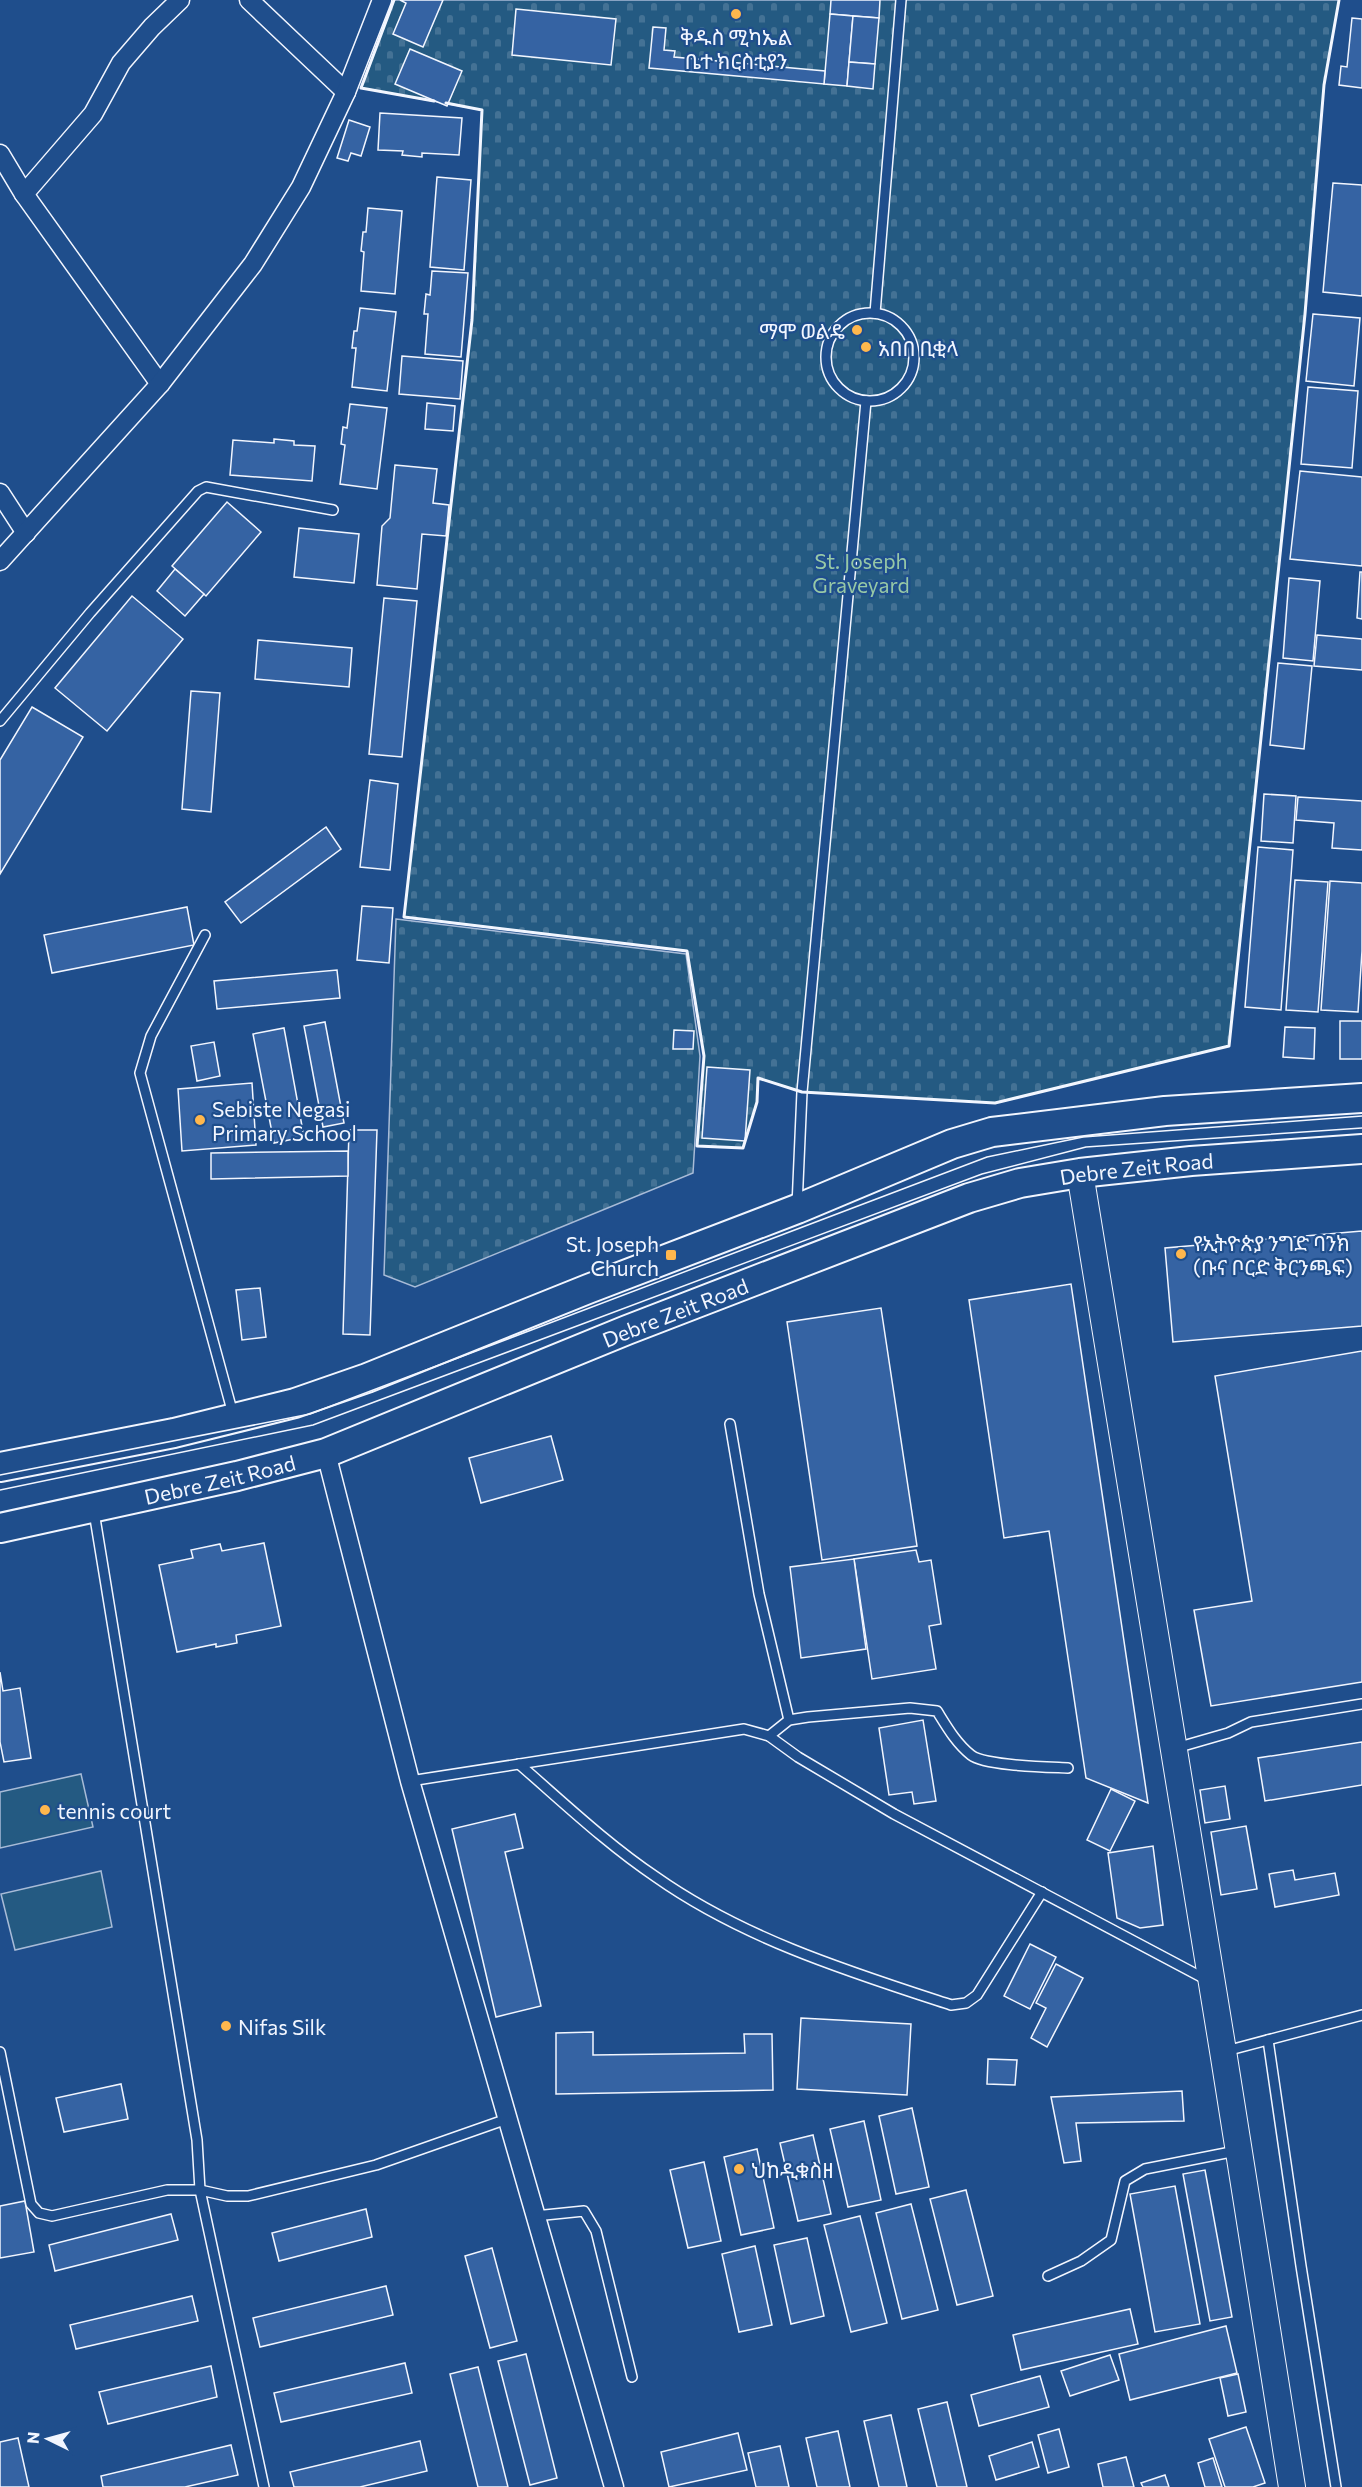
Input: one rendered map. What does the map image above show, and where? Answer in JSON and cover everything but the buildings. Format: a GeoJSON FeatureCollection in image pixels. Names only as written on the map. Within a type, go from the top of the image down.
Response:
{"type":"FeatureCollection","features":[{"type":"Feature","properties":{"kind":"main road"},"geometry":{"type":"LineString","coordinates":[[0,1467],[234,1419],[295,1403],[367,1378],[577,1293],[797,1209],[952,1144],[992,1132],[1165,1111],[1362,1098]]}},
{"type":"Feature","properties":{"kind":"main road","name":"Debre Zeit Road"},"geometry":{"type":"LineString","coordinates":[[0,1528],[237,1476],[326,1453],[627,1330],[969,1198],[1020,1183],[1080,1173],[1191,1161],[1362,1149]]}},
{"type":"Feature","properties":{"kind":"main road"},"geometry":{"type":"LineString","coordinates":[[1080,1173],[1292,2487]]}},
{"type":"Feature","properties":{"kind":"street"},"geometry":{"type":"LineString","coordinates":[[24,194],[93,114],[121,63],[152,27],[180,0]]}},
{"type":"Feature","properties":{"kind":"street"},"geometry":{"type":"LineString","coordinates":[[249,0],[346,92]]}},
{"type":"Feature","properties":{"kind":"street"},"geometry":{"type":"LineString","coordinates":[[0,561],[160,384],[253,264],[302,187],[346,92],[382,0]]}},
{"type":"Feature","properties":{"kind":"street"},"geometry":{"type":"LineString","coordinates":[[0,154],[24,194],[160,384]]}},
{"type":"Feature","properties":{"kind":"street"},"geometry":{"type":"LineString","coordinates":[[0,493],[26,533]]}},
{"type":"Feature","properties":{"kind":"street"},"geometry":{"type":"LineString","coordinates":[[326,1453],[410,1781],[614,2487]]}},
{"type":"Feature","properties":{"kind":"lane"},"geometry":{"type":"LineString","coordinates":[[875,313],[901,0]]}},
{"type":"Feature","properties":{"kind":"lane"},"geometry":{"type":"LineString","coordinates":[[875,313],[891,318],[904,330],[912,345],[914,362],[909,378],[898,392],[882,400],[866,401],[849,396],[836,385],[828,370],[826,353],[832,336],[843,323],[858,315],[875,313]]}},
{"type":"Feature","properties":{"kind":"lane"},"geometry":{"type":"LineString","coordinates":[[797,1209],[802,1092],[866,401]]}},
{"type":"Feature","properties":{"kind":"lane"},"geometry":{"type":"LineString","coordinates":[[0,721],[90,613],[198,491],[206,487],[333,510]]}},
{"type":"Feature","properties":{"kind":"lane"},"geometry":{"type":"LineString","coordinates":[[205,935],[151,1036],[140,1073],[234,1419]]}},
{"type":"Feature","properties":{"kind":"lane"},"geometry":{"type":"LineString","coordinates":[[730,1424],[759,1594],[789,1720]]}},
{"type":"Feature","properties":{"kind":"lane"},"geometry":{"type":"LineString","coordinates":[[93,1509],[197,2139],[200,2190],[264,2487]]}},
{"type":"Feature","properties":{"kind":"lane"},"geometry":{"type":"LineString","coordinates":[[1174,1748],[1228,1733],[1251,1722],[1362,1704]]}},
{"type":"Feature","properties":{"kind":"lane"},"geometry":{"type":"LineString","coordinates":[[769,1736],[789,1720],[910,1708],[937,1711],[955,1738],[973,1757],[1010,1765],[1068,1768]]}},
{"type":"Feature","properties":{"kind":"lane"},"geometry":{"type":"LineString","coordinates":[[410,1781],[744,1729],[769,1736],[798,1757],[894,1814],[1211,1982]]}},
{"type":"Feature","properties":{"kind":"lane"},"geometry":{"type":"LineString","coordinates":[[519,1764],[619,1851],[657,1879],[726,1919],[838,1969],[951,2005],[966,2003],[977,1995],[1042,1892]]}},
{"type":"Feature","properties":{"kind":"lane"},"geometry":{"type":"LineString","coordinates":[[1223,2051],[1362,2015]]}},
{"type":"Feature","properties":{"kind":"lane"},"geometry":{"type":"LineString","coordinates":[[1268,2040],[1336,2487]]}},
{"type":"Feature","properties":{"kind":"lane"},"geometry":{"type":"LineString","coordinates":[[0,2052],[31,2204],[39,2213],[52,2216],[167,2190],[200,2190],[227,2196],[249,2196],[376,2165],[507,2119]]}},
{"type":"Feature","properties":{"kind":"lane"},"geometry":{"type":"LineString","coordinates":[[1048,2276],[1082,2261],[1111,2240],[1125,2181],[1145,2169],[1239,2151]]}},
{"type":"Feature","properties":{"kind":"lane"},"geometry":{"type":"LineString","coordinates":[[535,2216],[584,2211],[596,2230],[632,2377]]}},
{"type":"Feature","properties":{"kind":"green space","name":"St. Joseph Graveyard"},"geometry":{"type":"Polygon","coordinates":[[[394,0],[1339,0],[1324,85],[1305,314],[1229,1046],[995,1103],[802,1092],[758,1078],[757,1102],[743,1148],[697,1146],[704,1056],[687,951],[404,917],[472,320],[482,110],[361,88],[394,0]]]}},
{"type":"Feature","properties":{"kind":"green space"},"geometry":{"type":"Polygon","coordinates":[[[396,919],[686,954],[700,1056],[693,1173],[415,1287],[384,1275],[396,919]]]}},
{"type":"Feature","properties":{"kind":"green space","name":"tennis court"},"geometry":{"type":"Polygon","coordinates":[[[81,1774],[93,1827],[0,1848],[0,1792],[81,1774]]]}},
{"type":"Feature","properties":{"kind":"green space"},"geometry":{"type":"Polygon","coordinates":[[[101,1871],[112,1927],[15,1950],[1,1894],[101,1871]]]}},
{"type":"Feature","properties":{"kind":"tram line"},"geometry":{"type":"LineString","coordinates":[[0,1475],[310,1414],[987,1157],[1083,1137],[1362,1116]]}},
{"type":"Feature","properties":{"kind":"tram line"},"geometry":{"type":"LineString","coordinates":[[0,1490],[313,1425],[982,1174],[1086,1147],[1362,1128]]}},
{"type":"Feature","properties":{"kind":"wall"},"geometry":{"type":"LineString","coordinates":[[394,0],[361,88],[434,101]]}},
{"type":"Feature","properties":{"kind":"wall"},"geometry":{"type":"LineString","coordinates":[[446,103],[482,110],[472,320],[404,917],[687,951],[704,1056],[697,1146],[743,1148],[757,1102],[758,1078],[802,1092],[995,1103],[1229,1046],[1305,314],[1324,85],[1339,0]]}},
{"type":"Feature","properties":{"kind":"place","name":"ቅዱስ ሚካኤል ቤተ ክርስቲያን"},"geometry":{"type":"Point","coordinates":[736,14]}},
{"type":"Feature","properties":{"kind":"place","name":"ማሞ ወልዴ"},"geometry":{"type":"Point","coordinates":[857,330]}},
{"type":"Feature","properties":{"kind":"place","name":"አበበ ቢቂላ"},"geometry":{"type":"Point","coordinates":[866,347]}},
{"type":"Feature","properties":{"kind":"place","name":"Sebiste Negasi Primary School"},"geometry":{"type":"Point","coordinates":[200,1120]}},
{"type":"Feature","properties":{"kind":"place","name":"የኢትዮጵያ ንግድ ባንክ (ቡና ቦርድ ቅርንጫፍ)"},"geometry":{"type":"Point","coordinates":[1181,1254]}},
{"type":"Feature","properties":{"kind":"place","name":"St. Joseph Church"},"geometry":{"type":"Point","coordinates":[671,1255]}},
{"type":"Feature","properties":{"kind":"place","name":"tennis court"},"geometry":{"type":"Point","coordinates":[45,1810]}},
{"type":"Feature","properties":{"kind":"place","name":"Nifas Silk"},"geometry":{"type":"Point","coordinates":[226,2026]}},
{"type":"Feature","properties":{"kind":"place","name":"ህከዲቁስዘ"},"geometry":{"type":"Point","coordinates":[739,2169]}}]}
